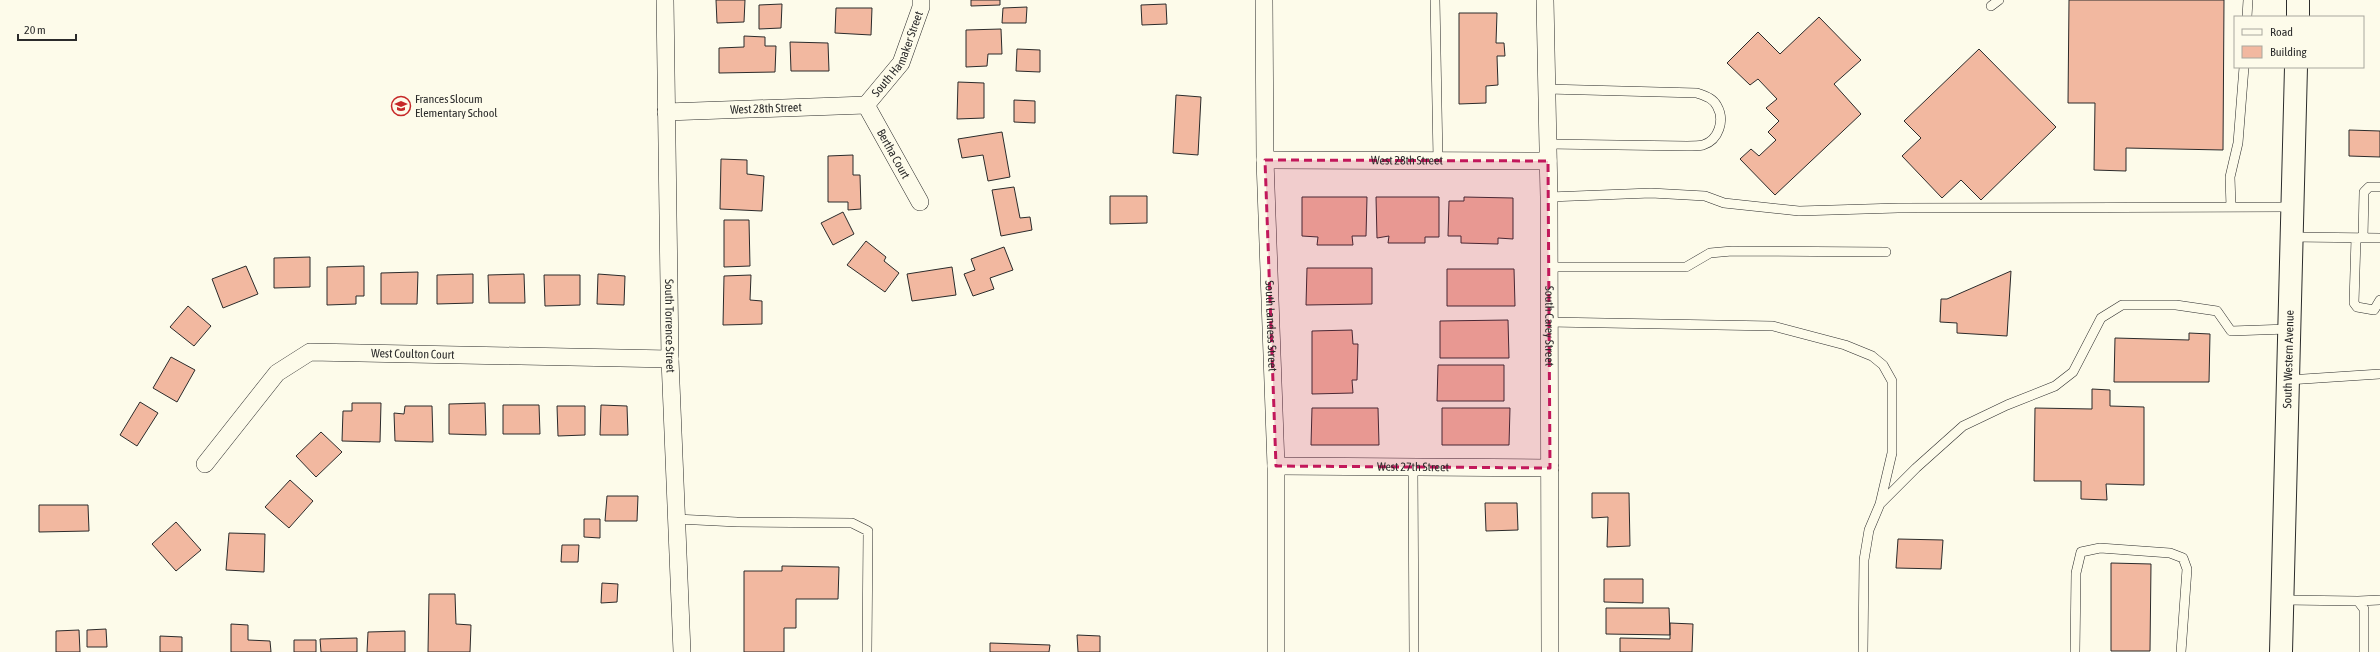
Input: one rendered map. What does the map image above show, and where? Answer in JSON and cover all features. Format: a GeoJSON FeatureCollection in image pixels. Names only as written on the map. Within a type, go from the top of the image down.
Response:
{"type":"FeatureCollection","features":[{"type":"Feature","properties":{"kind":"highway"},"geometry":{"type":"LineString","coordinates":[[2298,0],[2298,16]]}},
{"type":"Feature","properties":{"kind":"highway","name":"South Western Avenue"},"geometry":{"type":"LineString","coordinates":[[2281,652],[2296,68]]}},
{"type":"Feature","properties":{"kind":"street","name":"South Torrence Street"},"geometry":{"type":"LineString","coordinates":[[665,0],[670,359],[682,652]]}},
{"type":"Feature","properties":{"kind":"street","name":"South Hamaker Street"},"geometry":{"type":"LineString","coordinates":[[866,105],[901,63],[921,7],[921,0]]}},
{"type":"Feature","properties":{"kind":"street","name":"South Landess Street"},"geometry":{"type":"LineString","coordinates":[[1264,0],[1266,160],[1276,466],[1276,652]]}},
{"type":"Feature","properties":{"kind":"street","name":"South Carey Street"},"geometry":{"type":"LineString","coordinates":[[1545,0],[1549,198],[1550,652]]}},
{"type":"Feature","properties":{"kind":"street","name":"West 28th Street"},"geometry":{"type":"LineString","coordinates":[[666,112],[866,105]]}},
{"type":"Feature","properties":{"kind":"street","name":"Bertha Court"},"geometry":{"type":"LineString","coordinates":[[866,105],[920,202]]}},
{"type":"Feature","properties":{"kind":"street","name":"West 28th Street"},"geometry":{"type":"LineString","coordinates":[[1266,160],[1438,160],[1548,153]]}},
{"type":"Feature","properties":{"kind":"street","name":"West Coulton Court"},"geometry":{"type":"LineString","coordinates":[[205,464],[277,374],[310,352],[670,359]]}},
{"type":"Feature","properties":{"kind":"street","name":"West 27th Street"},"geometry":{"type":"LineString","coordinates":[[1276,466],[1550,468]]}},
{"type":"Feature","properties":{"kind":"lane"},"geometry":{"type":"LineString","coordinates":[[1435,0],[1438,160]]}},
{"type":"Feature","properties":{"kind":"lane"},"geometry":{"type":"LineString","coordinates":[[1991,6],[1999,0]]}},
{"type":"Feature","properties":{"kind":"lane"},"geometry":{"type":"LineString","coordinates":[[2247,16],[2248,0]]}},
{"type":"Feature","properties":{"kind":"lane"},"geometry":{"type":"LineString","coordinates":[[2231,207],[2230,177],[2238,143],[2244,68]]}},
{"type":"Feature","properties":{"kind":"lane"},"geometry":{"type":"LineString","coordinates":[[1547,89],[1697,93],[1710,98],[1717,106],[1721,117],[1720,129],[1715,138],[1704,144],[1548,153]]}},
{"type":"Feature","properties":{"kind":"lane"},"geometry":{"type":"LineString","coordinates":[[2380,187],[2369,187],[2364,192],[2354,303],[2357,307],[2374,310],[2380,300]]}},
{"type":"Feature","properties":{"kind":"lane"},"geometry":{"type":"LineString","coordinates":[[1549,198],[1650,193],[1706,196],[1724,203],[1799,211],[2293,207]]}},
{"type":"Feature","properties":{"kind":"lane"},"geometry":{"type":"LineString","coordinates":[[2292,238],[2380,238]]}},
{"type":"Feature","properties":{"kind":"lane"},"geometry":{"type":"LineString","coordinates":[[1549,267],[1686,267],[1710,253],[1732,251],[1886,252]]}},
{"type":"Feature","properties":{"kind":"lane"},"geometry":{"type":"LineString","coordinates":[[1880,504],[1963,426],[2007,405],[2055,386],[2073,372],[2101,318],[2122,305],[2176,305],[2217,311],[2231,331],[2290,329]]}},
{"type":"Feature","properties":{"kind":"lane"},"geometry":{"type":"LineString","coordinates":[[1549,322],[1773,326],[1845,345],[1872,356],[1884,366],[1892,381],[1892,453],[1880,504],[1869,530],[1864,560],[1863,652]]}},
{"type":"Feature","properties":{"kind":"lane"},"geometry":{"type":"LineString","coordinates":[[2288,380],[2380,374]]}},
{"type":"Feature","properties":{"kind":"lane"},"geometry":{"type":"LineString","coordinates":[[1413,467],[1414,652]]}},
{"type":"Feature","properties":{"kind":"lane"},"geometry":{"type":"LineString","coordinates":[[676,519],[737,522],[852,523],[868,532],[867,652]]}},
{"type":"Feature","properties":{"kind":"lane"},"geometry":{"type":"LineString","coordinates":[[2075,652],[2076,572],[2081,552],[2100,548],[2170,553],[2183,558],[2187,569],[2180,652]]}},
{"type":"Feature","properties":{"kind":"lane"},"geometry":{"type":"LineString","coordinates":[[2282,600],[2380,600]]}},
{"type":"Feature","properties":{"kind":"lane"},"geometry":{"type":"LineString","coordinates":[[2358,601],[2364,609],[2364,652]]}},
{"type":"Feature","properties":{"kind":"highlighted area"},"geometry":{"type":"Polygon","coordinates":[[[1265,160],[1548,161],[1550,468],[1276,466],[1265,160]]]}},
{"type":"Feature","properties":{"kind":"building"},"geometry":{"type":"Polygon","coordinates":[[[716,0],[745,0],[744,22],[717,23],[716,0]]]}},
{"type":"Feature","properties":{"kind":"building"},"geometry":{"type":"Polygon","coordinates":[[[971,0],[1000,0],[1000,5],[971,6],[971,0]]]}},
{"type":"Feature","properties":{"kind":"building"},"geometry":{"type":"Polygon","coordinates":[[[2069,0],[2224,0],[2223,150],[2126,148],[2126,171],[2094,170],[2095,103],[2068,103],[2069,0]]]}},
{"type":"Feature","properties":{"kind":"building"},"geometry":{"type":"Polygon","coordinates":[[[782,4],[781,28],[759,29],[759,5],[782,4]]]}},
{"type":"Feature","properties":{"kind":"building"},"geometry":{"type":"Polygon","coordinates":[[[1166,4],[1167,24],[1142,25],[1141,5],[1166,4]]]}},
{"type":"Feature","properties":{"kind":"building"},"geometry":{"type":"Polygon","coordinates":[[[1027,7],[1026,23],[1002,23],[1003,8],[1027,7]]]}},
{"type":"Feature","properties":{"kind":"building"},"geometry":{"type":"Polygon","coordinates":[[[836,8],[872,8],[871,35],[835,33],[836,8]]]}},
{"type":"Feature","properties":{"kind":"building"},"geometry":{"type":"Polygon","coordinates":[[[1459,13],[1497,13],[1496,43],[1504,43],[1505,56],[1497,56],[1498,85],[1486,86],[1486,103],[1459,104],[1459,13]]]}},
{"type":"Feature","properties":{"kind":"building"},"geometry":{"type":"Polygon","coordinates":[[[1819,17],[1861,60],[1834,84],[1861,114],[1775,195],[1740,159],[1751,149],[1759,156],[1776,140],[1768,132],[1779,121],[1766,108],[1777,99],[1758,79],[1750,85],[1727,63],[1758,32],[1780,54],[1819,17]]]}},
{"type":"Feature","properties":{"kind":"building"},"geometry":{"type":"Polygon","coordinates":[[[1001,29],[1002,54],[988,54],[987,66],[966,67],[966,30],[1001,29]]]}},
{"type":"Feature","properties":{"kind":"building"},"geometry":{"type":"Polygon","coordinates":[[[744,36],[765,37],[765,46],[776,46],[775,72],[719,73],[719,48],[744,47],[744,36]]]}},
{"type":"Feature","properties":{"kind":"building"},"geometry":{"type":"Polygon","coordinates":[[[790,42],[828,43],[829,71],[791,71],[790,42]]]}},
{"type":"Feature","properties":{"kind":"building"},"geometry":{"type":"Polygon","coordinates":[[[1017,49],[1040,50],[1040,72],[1016,71],[1017,49]]]}},
{"type":"Feature","properties":{"kind":"building"},"geometry":{"type":"Polygon","coordinates":[[[1979,49],[2056,127],[1981,200],[1961,180],[1942,198],[1902,156],[1921,138],[1904,121],[1979,49]]]}},
{"type":"Feature","properties":{"kind":"building"},"geometry":{"type":"Polygon","coordinates":[[[958,82],[984,83],[984,118],[957,119],[958,82]]]}},
{"type":"Feature","properties":{"kind":"building"},"geometry":{"type":"Polygon","coordinates":[[[1176,95],[1201,97],[1198,155],[1173,153],[1176,95]]]}},
{"type":"Feature","properties":{"kind":"building"},"geometry":{"type":"Polygon","coordinates":[[[1014,100],[1035,101],[1035,123],[1014,122],[1014,100]]]}},
{"type":"Feature","properties":{"kind":"building"},"geometry":{"type":"Polygon","coordinates":[[[2349,130],[2380,131],[2380,157],[2349,156],[2349,130]]]}},
{"type":"Feature","properties":{"kind":"building"},"geometry":{"type":"Polygon","coordinates":[[[1002,132],[1010,177],[988,181],[983,155],[962,158],[958,139],[1002,132]]]}},
{"type":"Feature","properties":{"kind":"building"},"geometry":{"type":"Polygon","coordinates":[[[853,155],[853,175],[860,175],[861,209],[848,210],[848,202],[828,202],[828,156],[853,155]]]}},
{"type":"Feature","properties":{"kind":"building"},"geometry":{"type":"Polygon","coordinates":[[[721,159],[747,160],[747,174],[764,176],[762,211],[720,209],[721,159]]]}},
{"type":"Feature","properties":{"kind":"building"},"geometry":{"type":"Polygon","coordinates":[[[1014,187],[1020,218],[1030,217],[1032,230],[1001,236],[992,190],[1014,187]]]}},
{"type":"Feature","properties":{"kind":"building"},"geometry":{"type":"Polygon","coordinates":[[[1110,196],[1147,196],[1147,223],[1110,224],[1110,196]]]}},
{"type":"Feature","properties":{"kind":"building"},"geometry":{"type":"Polygon","coordinates":[[[1302,197],[1367,197],[1366,236],[1352,236],[1353,245],[1317,245],[1318,237],[1302,236],[1302,197]]]}},
{"type":"Feature","properties":{"kind":"building"},"geometry":{"type":"Polygon","coordinates":[[[1376,197],[1439,197],[1439,237],[1425,237],[1425,243],[1388,243],[1389,236],[1377,238],[1376,197]]]}},
{"type":"Feature","properties":{"kind":"building"},"geometry":{"type":"Polygon","coordinates":[[[1464,197],[1513,198],[1513,239],[1498,238],[1498,244],[1461,243],[1461,236],[1448,236],[1449,201],[1464,201],[1464,197]]]}},
{"type":"Feature","properties":{"kind":"building"},"geometry":{"type":"Polygon","coordinates":[[[843,212],[854,234],[833,245],[821,223],[843,212]]]}},
{"type":"Feature","properties":{"kind":"building"},"geometry":{"type":"Polygon","coordinates":[[[724,220],[749,220],[750,266],[724,267],[724,220]]]}},
{"type":"Feature","properties":{"kind":"building"},"geometry":{"type":"Polygon","coordinates":[[[866,241],[886,257],[884,261],[899,273],[885,292],[847,265],[866,241]]]}},
{"type":"Feature","properties":{"kind":"building"},"geometry":{"type":"Polygon","coordinates":[[[1004,247],[1013,270],[990,278],[994,289],[973,296],[964,274],[975,270],[971,259],[1004,247]]]}},
{"type":"Feature","properties":{"kind":"building"},"geometry":{"type":"Polygon","coordinates":[[[310,257],[310,287],[274,288],[274,258],[310,257]]]}},
{"type":"Feature","properties":{"kind":"building"},"geometry":{"type":"Polygon","coordinates":[[[246,266],[258,294],[223,308],[212,279],[246,266]]]}},
{"type":"Feature","properties":{"kind":"building"},"geometry":{"type":"Polygon","coordinates":[[[364,266],[364,296],[356,296],[356,304],[327,305],[327,267],[364,266]]]}},
{"type":"Feature","properties":{"kind":"building"},"geometry":{"type":"Polygon","coordinates":[[[952,267],[956,295],[912,301],[907,274],[952,267]]]}},
{"type":"Feature","properties":{"kind":"building"},"geometry":{"type":"Polygon","coordinates":[[[1307,268],[1372,268],[1372,304],[1306,305],[1307,268]]]}},
{"type":"Feature","properties":{"kind":"building"},"geometry":{"type":"Polygon","coordinates":[[[1447,269],[1514,269],[1515,306],[1447,306],[1447,269]]]}},
{"type":"Feature","properties":{"kind":"building"},"geometry":{"type":"Polygon","coordinates":[[[2011,271],[2007,336],[1957,333],[1957,323],[1940,322],[1941,299],[1947,299],[2011,271]]]}},
{"type":"Feature","properties":{"kind":"building"},"geometry":{"type":"Polygon","coordinates":[[[418,272],[417,304],[381,304],[381,273],[418,272]]]}},
{"type":"Feature","properties":{"kind":"building"},"geometry":{"type":"Polygon","coordinates":[[[473,274],[473,303],[437,304],[437,275],[473,274]]]}},
{"type":"Feature","properties":{"kind":"building"},"geometry":{"type":"Polygon","coordinates":[[[524,274],[525,303],[489,303],[488,275],[524,274]]]}},
{"type":"Feature","properties":{"kind":"building"},"geometry":{"type":"Polygon","coordinates":[[[598,274],[625,276],[624,305],[597,304],[598,274]]]}},
{"type":"Feature","properties":{"kind":"building"},"geometry":{"type":"Polygon","coordinates":[[[544,275],[580,275],[580,305],[545,306],[544,275]]]}},
{"type":"Feature","properties":{"kind":"building"},"geometry":{"type":"Polygon","coordinates":[[[751,275],[750,300],[762,301],[762,324],[723,325],[724,276],[751,275]]]}},
{"type":"Feature","properties":{"kind":"building"},"geometry":{"type":"Polygon","coordinates":[[[188,306],[211,326],[194,346],[170,327],[188,306]]]}},
{"type":"Feature","properties":{"kind":"building"},"geometry":{"type":"Polygon","coordinates":[[[1508,320],[1509,358],[1440,358],[1440,321],[1508,320]]]}},
{"type":"Feature","properties":{"kind":"building"},"geometry":{"type":"Polygon","coordinates":[[[1352,330],[1353,344],[1358,344],[1357,380],[1352,380],[1353,393],[1312,394],[1312,331],[1352,330]]]}},
{"type":"Feature","properties":{"kind":"building"},"geometry":{"type":"Polygon","coordinates":[[[2189,333],[2210,334],[2209,382],[2114,382],[2115,338],[2189,340],[2189,333]]]}},
{"type":"Feature","properties":{"kind":"building"},"geometry":{"type":"Polygon","coordinates":[[[171,357],[195,370],[177,402],[153,388],[171,357]]]}},
{"type":"Feature","properties":{"kind":"building"},"geometry":{"type":"Polygon","coordinates":[[[1438,365],[1504,365],[1504,401],[1437,401],[1438,365]]]}},
{"type":"Feature","properties":{"kind":"building"},"geometry":{"type":"Polygon","coordinates":[[[2092,389],[2110,390],[2110,406],[2144,407],[2144,485],[2106,484],[2107,500],[2081,499],[2081,481],[2034,481],[2035,408],[2092,409],[2092,389]]]}},
{"type":"Feature","properties":{"kind":"building"},"geometry":{"type":"Polygon","coordinates":[[[140,402],[158,413],[137,446],[120,435],[140,402]]]}},
{"type":"Feature","properties":{"kind":"building"},"geometry":{"type":"Polygon","coordinates":[[[352,403],[381,403],[380,442],[342,441],[343,411],[352,411],[352,403]]]}},
{"type":"Feature","properties":{"kind":"building"},"geometry":{"type":"Polygon","coordinates":[[[485,403],[486,435],[449,434],[449,404],[485,403]]]}},
{"type":"Feature","properties":{"kind":"building"},"geometry":{"type":"Polygon","coordinates":[[[503,405],[539,405],[540,434],[503,434],[503,405]]]}},
{"type":"Feature","properties":{"kind":"building"},"geometry":{"type":"Polygon","coordinates":[[[601,405],[627,406],[628,435],[600,435],[601,405]]]}},
{"type":"Feature","properties":{"kind":"building"},"geometry":{"type":"Polygon","coordinates":[[[405,406],[432,406],[433,442],[395,441],[394,413],[404,414],[405,406]]]}},
{"type":"Feature","properties":{"kind":"building"},"geometry":{"type":"Polygon","coordinates":[[[557,406],[585,406],[585,435],[558,436],[557,406]]]}},
{"type":"Feature","properties":{"kind":"building"},"geometry":{"type":"Polygon","coordinates":[[[1312,408],[1378,408],[1379,445],[1311,445],[1312,408]]]}},
{"type":"Feature","properties":{"kind":"building"},"geometry":{"type":"Polygon","coordinates":[[[1442,408],[1510,408],[1509,445],[1442,445],[1442,408]]]}},
{"type":"Feature","properties":{"kind":"building"},"geometry":{"type":"Polygon","coordinates":[[[321,432],[342,452],[316,477],[296,456],[321,432]]]}},
{"type":"Feature","properties":{"kind":"building"},"geometry":{"type":"Polygon","coordinates":[[[290,480],[313,501],[289,528],[265,507],[290,480]]]}},
{"type":"Feature","properties":{"kind":"building"},"geometry":{"type":"Polygon","coordinates":[[[1592,493],[1629,493],[1630,546],[1607,547],[1608,517],[1592,518],[1592,493]]]}},
{"type":"Feature","properties":{"kind":"building"},"geometry":{"type":"Polygon","coordinates":[[[607,496],[638,496],[637,521],[605,521],[607,496]]]}},
{"type":"Feature","properties":{"kind":"building"},"geometry":{"type":"Polygon","coordinates":[[[1485,503],[1517,503],[1518,530],[1486,531],[1485,503]]]}},
{"type":"Feature","properties":{"kind":"building"},"geometry":{"type":"Polygon","coordinates":[[[39,505],[88,505],[89,531],[39,532],[39,505]]]}},
{"type":"Feature","properties":{"kind":"building"},"geometry":{"type":"Polygon","coordinates":[[[584,519],[600,519],[600,538],[584,537],[584,519]]]}},
{"type":"Feature","properties":{"kind":"building"},"geometry":{"type":"Polygon","coordinates":[[[176,522],[201,550],[176,571],[152,544],[176,522]]]}},
{"type":"Feature","properties":{"kind":"building"},"geometry":{"type":"Polygon","coordinates":[[[229,533],[265,534],[264,572],[226,570],[229,533]]]}},
{"type":"Feature","properties":{"kind":"building"},"geometry":{"type":"Polygon","coordinates":[[[1898,539],[1943,540],[1941,569],[1896,568],[1898,539]]]}},
{"type":"Feature","properties":{"kind":"building"},"geometry":{"type":"Polygon","coordinates":[[[562,545],[579,545],[578,562],[561,562],[562,545]]]}},
{"type":"Feature","properties":{"kind":"building"},"geometry":{"type":"Polygon","coordinates":[[[2111,563],[2151,564],[2150,651],[2111,651],[2111,563]]]}},
{"type":"Feature","properties":{"kind":"building"},"geometry":{"type":"Polygon","coordinates":[[[782,566],[839,567],[838,599],[796,599],[796,628],[784,628],[784,652],[744,652],[744,571],[782,571],[782,566]]]}},
{"type":"Feature","properties":{"kind":"building"},"geometry":{"type":"Polygon","coordinates":[[[1604,579],[1643,579],[1643,603],[1604,602],[1604,579]]]}},
{"type":"Feature","properties":{"kind":"building"},"geometry":{"type":"Polygon","coordinates":[[[602,583],[618,584],[617,602],[601,603],[602,583]]]}},
{"type":"Feature","properties":{"kind":"building"},"geometry":{"type":"Polygon","coordinates":[[[429,594],[455,594],[456,624],[471,625],[470,652],[428,652],[429,594]]]}},
{"type":"Feature","properties":{"kind":"building"},"geometry":{"type":"Polygon","coordinates":[[[1606,608],[1669,608],[1670,635],[1606,634],[1606,608]]]}},
{"type":"Feature","properties":{"kind":"building"},"geometry":{"type":"Polygon","coordinates":[[[1670,623],[1693,624],[1692,652],[1620,652],[1620,638],[1670,639],[1670,623]]]}},
{"type":"Feature","properties":{"kind":"building"},"geometry":{"type":"Polygon","coordinates":[[[231,624],[248,625],[248,640],[270,641],[271,652],[231,652],[231,624]]]}},
{"type":"Feature","properties":{"kind":"building"},"geometry":{"type":"Polygon","coordinates":[[[106,629],[107,647],[87,647],[87,630],[106,629]]]}},
{"type":"Feature","properties":{"kind":"building"},"geometry":{"type":"Polygon","coordinates":[[[79,630],[80,652],[56,652],[56,631],[79,630]]]}},
{"type":"Feature","properties":{"kind":"building"},"geometry":{"type":"Polygon","coordinates":[[[405,631],[405,652],[367,652],[368,632],[405,631]]]}},
{"type":"Feature","properties":{"kind":"building"},"geometry":{"type":"Polygon","coordinates":[[[1077,635],[1100,636],[1100,652],[1078,652],[1077,635]]]}},
{"type":"Feature","properties":{"kind":"building"},"geometry":{"type":"Polygon","coordinates":[[[160,636],[182,637],[182,652],[160,652],[160,636]]]}},
{"type":"Feature","properties":{"kind":"building"},"geometry":{"type":"Polygon","coordinates":[[[357,638],[357,652],[321,652],[320,639],[357,638]]]}},
{"type":"Feature","properties":{"kind":"building"},"geometry":{"type":"Polygon","coordinates":[[[294,640],[316,640],[316,652],[294,652],[294,640]]]}},
{"type":"Feature","properties":{"kind":"building"},"geometry":{"type":"Polygon","coordinates":[[[990,643],[1050,645],[1049,652],[990,652],[990,643]]]}},
{"type":"Feature","properties":{"kind":"place","name":"Frances Slocum Elementary School"},"geometry":{"type":"Point","coordinates":[401,106]}}]}
